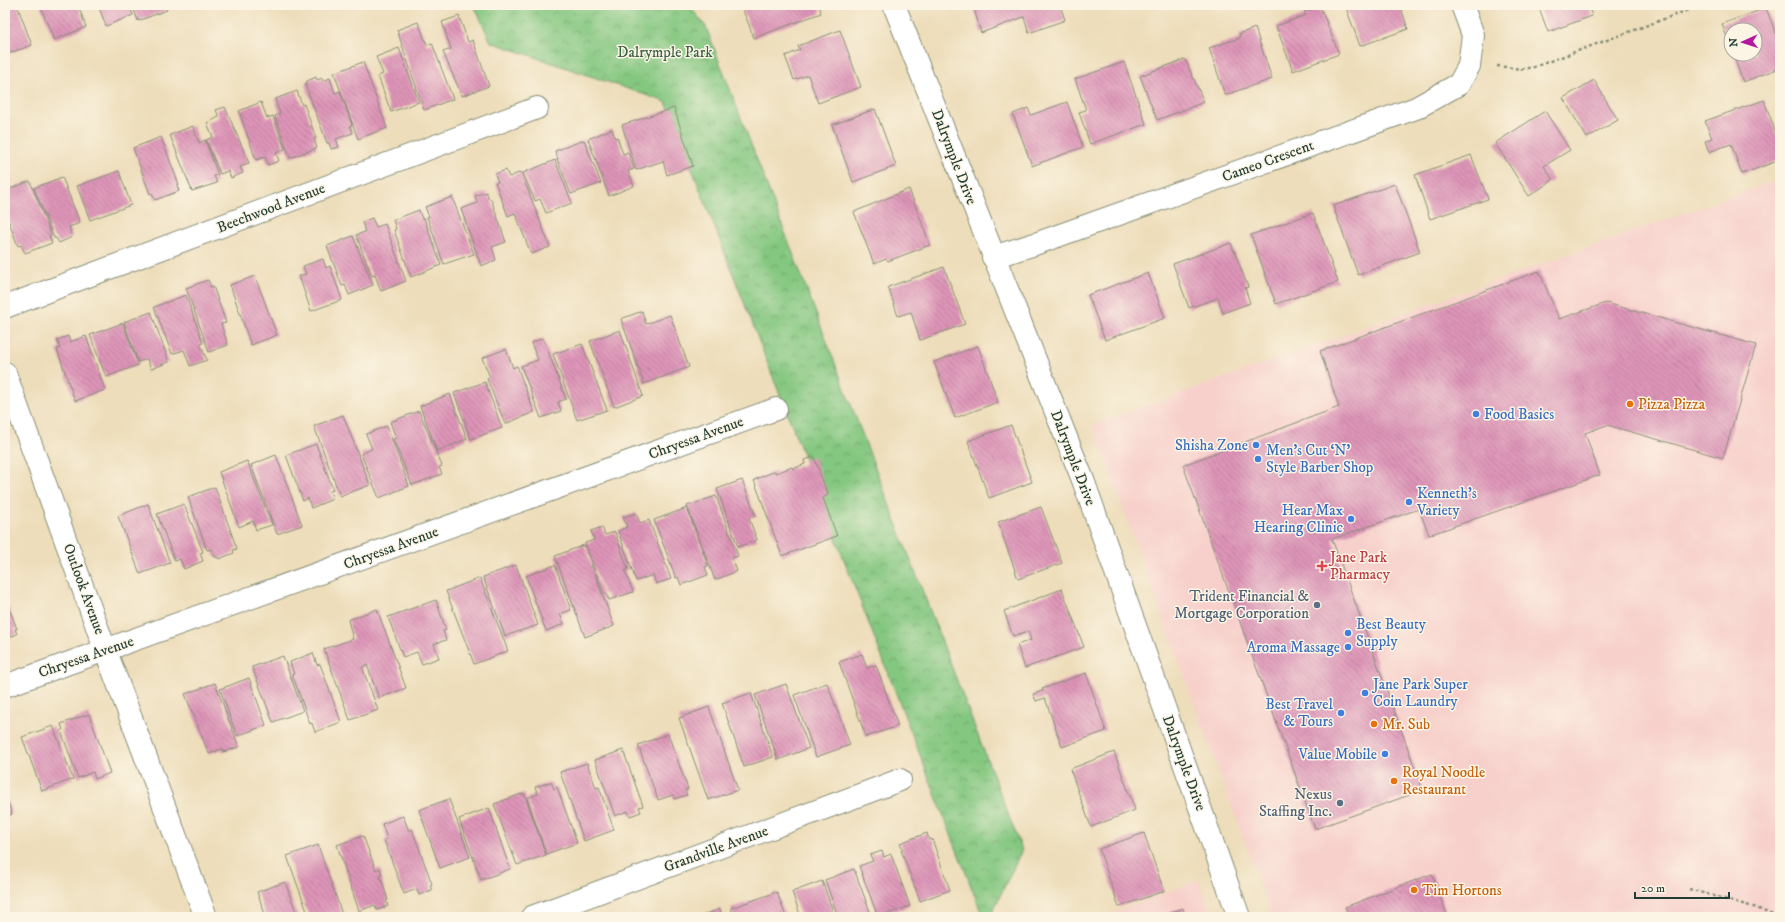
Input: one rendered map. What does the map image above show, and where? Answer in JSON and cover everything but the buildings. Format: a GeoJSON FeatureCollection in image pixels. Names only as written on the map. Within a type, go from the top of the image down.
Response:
{"type":"FeatureCollection","features":[{"type":"Feature","properties":{"kind":"street","name":"Dalrymple Drive"},"geometry":{"type":"LineString","coordinates":[[894,5],[1083,480],[1239,917]]}},
{"type":"Feature","properties":{"kind":"street","name":"Cameo Crescent"},"geometry":{"type":"LineString","coordinates":[[993,257],[1035,244],[1416,108],[1459,84],[1471,61],[1473,35],[1462,5]]}},
{"type":"Feature","properties":{"kind":"street","name":"Beechwood Avenue"},"geometry":{"type":"LineString","coordinates":[[5,307],[537,108]]}},
{"type":"Feature","properties":{"kind":"street","name":"Outlook Avenue"},"geometry":{"type":"LineString","coordinates":[[5,374],[105,649],[206,917]]}},
{"type":"Feature","properties":{"kind":"street","name":"Chryessa Avenue"},"geometry":{"type":"LineString","coordinates":[[5,686],[776,409]]}},
{"type":"Feature","properties":{"kind":"street","name":"Grandville Avenue"},"geometry":{"type":"LineString","coordinates":[[532,917],[900,780]]}},
{"type":"Feature","properties":{"kind":"path"},"geometry":{"type":"LineString","coordinates":[[1471,61],[1522,69],[1534,67],[1702,5]]}},
{"type":"Feature","properties":{"kind":"path"},"geometry":{"type":"LineString","coordinates":[[1689,888],[1757,908],[1777,917]]}},
{"type":"Feature","properties":{"kind":"shaded area"},"geometry":{"type":"Polygon","coordinates":[[[1780,179],[1780,917],[1272,917],[1093,425],[1780,179]]]}},
{"type":"Feature","properties":{"kind":"shaded area"},"geometry":{"type":"Polygon","coordinates":[[[1199,880],[1213,917],[1102,917],[1199,880]]]}},
{"type":"Feature","properties":{"kind":"green space","name":"Dalrymple Park"},"geometry":{"type":"Polygon","coordinates":[[[474,5],[689,5],[706,27],[1022,850],[990,917],[983,917],[666,102],[491,42],[474,5]]]}},
{"type":"Feature","properties":{"kind":"place","name":"Pizza Pizza"},"geometry":{"type":"Point","coordinates":[1630,404]}},
{"type":"Feature","properties":{"kind":"place","name":"Food Basics"},"geometry":{"type":"Point","coordinates":[1476,414]}},
{"type":"Feature","properties":{"kind":"place","name":"Shisha Zone"},"geometry":{"type":"Point","coordinates":[1256,445]}},
{"type":"Feature","properties":{"kind":"place","name":"Men’s Cut ‘N’ Style Barber Shop"},"geometry":{"type":"Point","coordinates":[1258,459]}},
{"type":"Feature","properties":{"kind":"place","name":"Kenneth's Variety"},"geometry":{"type":"Point","coordinates":[1409,502]}},
{"type":"Feature","properties":{"kind":"place","name":"Hear Max Hearing Clinic"},"geometry":{"type":"Point","coordinates":[1351,519]}},
{"type":"Feature","properties":{"kind":"place","name":"Jane Park Pharmacy"},"geometry":{"type":"Point","coordinates":[1322,566]}},
{"type":"Feature","properties":{"kind":"place","name":"Trident Financial & Mortgage Corporation"},"geometry":{"type":"Point","coordinates":[1317,605]}},
{"type":"Feature","properties":{"kind":"place","name":"Best Beauty Supply"},"geometry":{"type":"Point","coordinates":[1348,633]}},
{"type":"Feature","properties":{"kind":"place","name":"Aroma Massage"},"geometry":{"type":"Point","coordinates":[1348,647]}},
{"type":"Feature","properties":{"kind":"place","name":"Jane Park Super Coin Laundry"},"geometry":{"type":"Point","coordinates":[1365,693]}},
{"type":"Feature","properties":{"kind":"place","name":"Best Travel & Tours"},"geometry":{"type":"Point","coordinates":[1341,713]}},
{"type":"Feature","properties":{"kind":"place","name":"Mr. Sub"},"geometry":{"type":"Point","coordinates":[1374,724]}},
{"type":"Feature","properties":{"kind":"place","name":"Value Mobile"},"geometry":{"type":"Point","coordinates":[1385,754]}},
{"type":"Feature","properties":{"kind":"place","name":"Royal Noodle Restaurant"},"geometry":{"type":"Point","coordinates":[1394,781]}},
{"type":"Feature","properties":{"kind":"place","name":"Nexus Staffing Inc."},"geometry":{"type":"Point","coordinates":[1340,803]}},
{"type":"Feature","properties":{"kind":"place","name":"Tim Hortons"},"geometry":{"type":"Point","coordinates":[1414,890]}}]}
